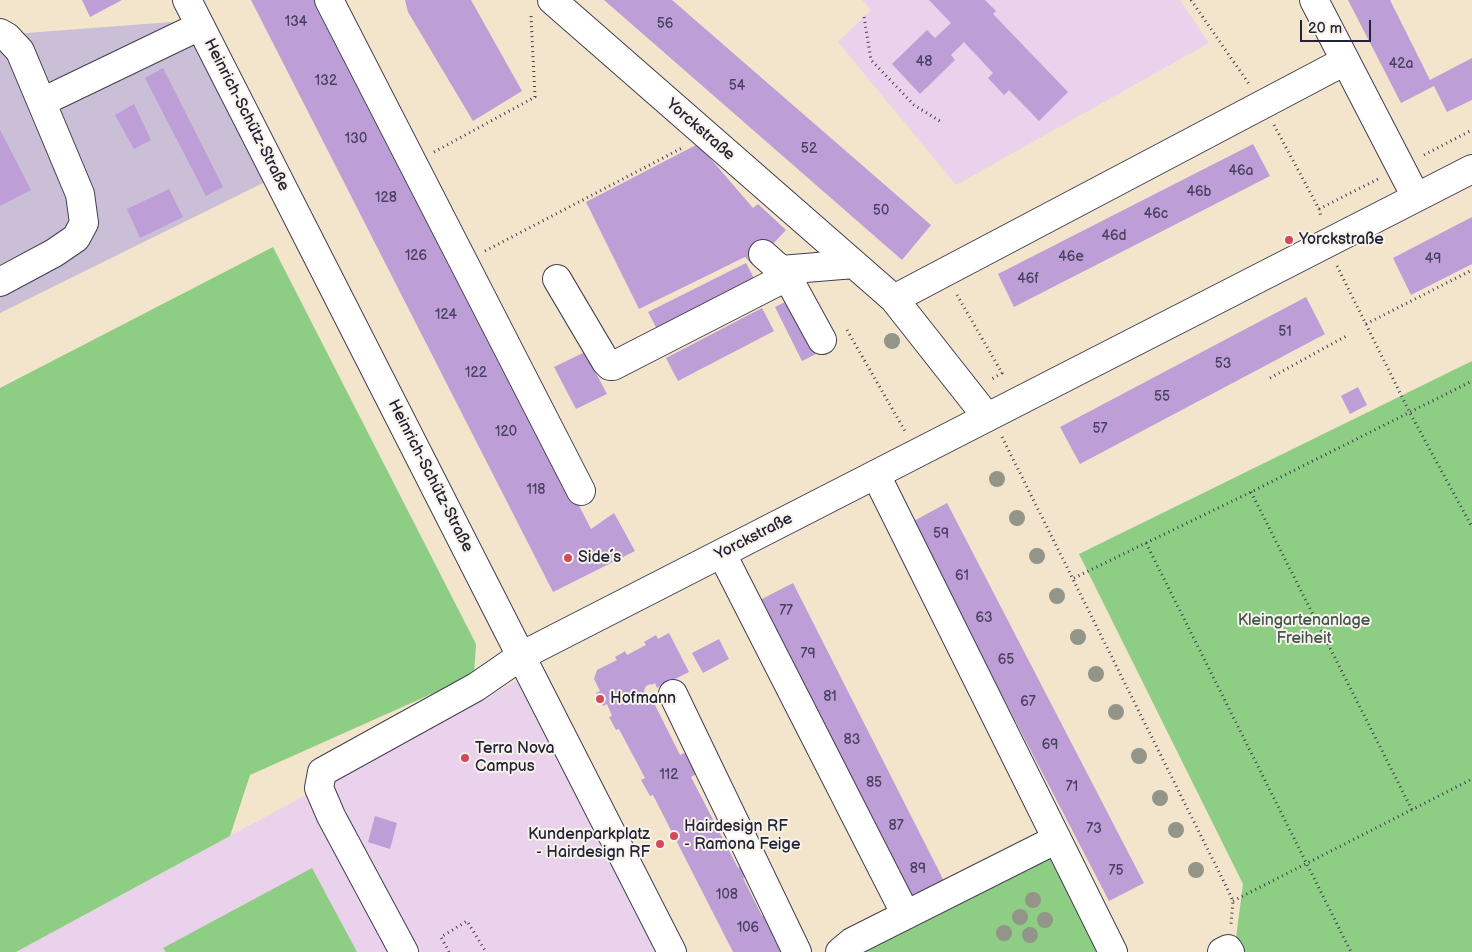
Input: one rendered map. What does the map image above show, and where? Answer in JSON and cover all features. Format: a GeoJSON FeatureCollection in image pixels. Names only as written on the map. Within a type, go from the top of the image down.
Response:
{"type":"FeatureCollection","features":[{"type":"Feature","properties":{"kind":"main road","name":"Heinrich-Schütz-Straße"},"geometry":{"type":"LineString","coordinates":[[187,0],[672,952]]}},
{"type":"Feature","properties":{"kind":"main road"},"geometry":{"type":"LineString","coordinates":[[330,0],[581,491]]}},
{"type":"Feature","properties":{"kind":"main road"},"geometry":{"type":"LineString","coordinates":[[1314,0],[1416,197]]}},
{"type":"Feature","properties":{"kind":"main road","name":"Yorckstraße"},"geometry":{"type":"LineString","coordinates":[[541,5],[707,136],[894,300],[987,417]]}},
{"type":"Feature","properties":{"kind":"main road"},"geometry":{"type":"LineString","coordinates":[[42,102],[200,26]]}},
{"type":"Feature","properties":{"kind":"main road"},"geometry":{"type":"LineString","coordinates":[[0,33],[7,37],[20,51],[80,194],[84,223],[76,238],[54,253],[0,282]]}},
{"type":"Feature","properties":{"kind":"main road"},"geometry":{"type":"LineString","coordinates":[[894,300],[1345,61]]}},
{"type":"Feature","properties":{"kind":"main road","name":"Yorckstraße"},"geometry":{"type":"LineString","coordinates":[[404,952],[325,802],[319,788],[322,772],[476,687],[521,656],[1472,169]]}},
{"type":"Feature","properties":{"kind":"main road"},"geometry":{"type":"LineString","coordinates":[[768,249],[796,272],[833,333]]}},
{"type":"Feature","properties":{"kind":"main road"},"geometry":{"type":"LineString","coordinates":[[557,279],[606,362],[613,366],[796,272],[854,264]]}},
{"type":"Feature","properties":{"kind":"main road"},"geometry":{"type":"LineString","coordinates":[[876,475],[1113,952]]}},
{"type":"Feature","properties":{"kind":"main road"},"geometry":{"type":"LineString","coordinates":[[722,554],[906,915]]}},
{"type":"Feature","properties":{"kind":"main road"},"geometry":{"type":"LineString","coordinates":[[673,694],[797,952]]}},
{"type":"Feature","properties":{"kind":"main road"},"geometry":{"type":"LineString","coordinates":[[840,952],[852,942],[1057,839]]}},
{"type":"Feature","properties":{"kind":"path"},"geometry":{"type":"LineString","coordinates":[[1191,0],[1263,104],[1319,209],[1326,244],[1410,413],[1472,527]]}},
{"type":"Feature","properties":{"kind":"path"},"geometry":{"type":"LineString","coordinates":[[413,163],[535,97],[541,5]]}},
{"type":"Feature","properties":{"kind":"path"},"geometry":{"type":"LineString","coordinates":[[864,18],[871,60],[914,105],[943,123]]}},
{"type":"Feature","properties":{"kind":"path"},"geometry":{"type":"LineString","coordinates":[[464,262],[707,136]]}},
{"type":"Feature","properties":{"kind":"path"},"geometry":{"type":"LineString","coordinates":[[1366,324],[1472,270]]}},
{"type":"Feature","properties":{"kind":"path"},"geometry":{"type":"LineString","coordinates":[[944,273],[1002,373],[992,379]]}},
{"type":"Feature","properties":{"kind":"path"},"geometry":{"type":"LineString","coordinates":[[833,333],[917,454]]}},
{"type":"Feature","properties":{"kind":"path"},"geometry":{"type":"LineString","coordinates":[[1270,378],[1348,336]]}},
{"type":"Feature","properties":{"kind":"path"},"geometry":{"type":"LineString","coordinates":[[1074,578],[1252,492],[1472,381]]}},
{"type":"Feature","properties":{"kind":"path"},"geometry":{"type":"LineString","coordinates":[[1008,433],[1002,437],[1074,578],[1233,901],[1227,951]]}},
{"type":"Feature","properties":{"kind":"path"},"geometry":{"type":"LineString","coordinates":[[1252,492],[1412,810]]}},
{"type":"Feature","properties":{"kind":"path"},"geometry":{"type":"LineString","coordinates":[[1146,543],[1351,952]]}},
{"type":"Feature","properties":{"kind":"path"},"geometry":{"type":"LineString","coordinates":[[1233,901],[1472,779]]}},
{"type":"Feature","properties":{"kind":"path"},"geometry":{"type":"LineString","coordinates":[[449,952],[441,937],[467,921],[486,952]]}},
{"type":"Feature","properties":{"kind":"shaded area"},"geometry":{"type":"Polygon","coordinates":[[[862,0],[1180,0],[1209,43],[956,185],[838,42],[871,10],[862,0]]]}},
{"type":"Feature","properties":{"kind":"shaded area"},"geometry":{"type":"Polygon","coordinates":[[[185,21],[265,182],[0,313],[0,35],[185,21]]]}},
{"type":"Feature","properties":{"kind":"shaded area","name":"Terra Nova Campus"},"geometry":{"type":"Polygon","coordinates":[[[518,680],[656,952],[16,952],[518,680]]]}},
{"type":"Feature","properties":{"kind":"green space"},"geometry":{"type":"Polygon","coordinates":[[[273,247],[476,644],[474,675],[250,775],[230,836],[16,952],[0,952],[0,388],[273,247]]]}},
{"type":"Feature","properties":{"kind":"green space","name":"Kleingartenanlage Freiheit"},"geometry":{"type":"Polygon","coordinates":[[[1472,361],[1472,952],[1243,952],[1236,938],[1243,884],[1079,554],[1472,361]]]}},
{"type":"Feature","properties":{"kind":"green space"},"geometry":{"type":"Polygon","coordinates":[[[1046,844],[1098,952],[842,952],[1046,844]]]}},
{"type":"Feature","properties":{"kind":"green space"},"geometry":{"type":"Polygon","coordinates":[[[312,868],[357,952],[166,952],[163,948],[312,868]]]}},
{"type":"Feature","properties":{"kind":"building"},"geometry":{"type":"Polygon","coordinates":[[[82,0],[122,0],[90,17],[82,0]]]}},
{"type":"Feature","properties":{"kind":"building"},"geometry":{"type":"Polygon","coordinates":[[[251,0],[320,0],[591,529],[614,513],[635,551],[553,592],[251,0]]]}},
{"type":"Feature","properties":{"kind":"building"},"geometry":{"type":"Polygon","coordinates":[[[405,0],[471,0],[522,91],[473,121],[408,12],[405,0]]]}},
{"type":"Feature","properties":{"kind":"building"},"geometry":{"type":"Polygon","coordinates":[[[604,0],[672,0],[931,225],[902,260],[604,0]]]}},
{"type":"Feature","properties":{"kind":"building"},"geometry":{"type":"Polygon","coordinates":[[[929,0],[985,0],[996,11],[993,14],[1068,92],[1039,121],[1009,90],[1004,95],[988,78],[993,73],[964,42],[951,55],[955,60],[920,94],[892,64],[927,30],[935,38],[951,23],[929,0]]]}},
{"type":"Feature","properties":{"kind":"building"},"geometry":{"type":"Polygon","coordinates":[[[1348,0],[1390,0],[1430,80],[1472,58],[1472,100],[1447,112],[1434,86],[1401,103],[1348,0]]]}},
{"type":"Feature","properties":{"kind":"building"},"geometry":{"type":"Polygon","coordinates":[[[163,68],[223,187],[206,196],[145,78],[163,68]]]}},
{"type":"Feature","properties":{"kind":"building"},"geometry":{"type":"Polygon","coordinates":[[[134,104],[151,140],[134,149],[115,115],[134,104]]]}},
{"type":"Feature","properties":{"kind":"building"},"geometry":{"type":"Polygon","coordinates":[[[0,130],[31,190],[0,206],[0,130]]]}},
{"type":"Feature","properties":{"kind":"building"},"geometry":{"type":"Polygon","coordinates":[[[698,144],[753,208],[758,204],[786,230],[753,265],[745,257],[639,309],[586,202],[698,144]]]}},
{"type":"Feature","properties":{"kind":"building"},"geometry":{"type":"Polygon","coordinates":[[[1253,144],[1270,176],[1014,307],[998,274],[1253,144]]]}},
{"type":"Feature","properties":{"kind":"building"},"geometry":{"type":"Polygon","coordinates":[[[169,189],[183,217],[140,238],[127,209],[169,189]]]}},
{"type":"Feature","properties":{"kind":"building"},"geometry":{"type":"Polygon","coordinates":[[[1472,217],[1472,264],[1411,295],[1393,258],[1472,217]]]}},
{"type":"Feature","properties":{"kind":"building"},"geometry":{"type":"Polygon","coordinates":[[[746,263],[756,282],[658,331],[648,312],[746,263]]]}},
{"type":"Feature","properties":{"kind":"building"},"geometry":{"type":"Polygon","coordinates":[[[1306,297],[1325,334],[1080,464],[1060,427],[1306,297]]]}},
{"type":"Feature","properties":{"kind":"building"},"geometry":{"type":"Polygon","coordinates":[[[791,299],[818,353],[802,361],[775,307],[791,299]]]}},
{"type":"Feature","properties":{"kind":"building"},"geometry":{"type":"Polygon","coordinates":[[[762,308],[774,331],[678,381],[666,358],[762,308]]]}},
{"type":"Feature","properties":{"kind":"building"},"geometry":{"type":"Polygon","coordinates":[[[585,352],[607,394],[576,409],[554,367],[585,352]]]}},
{"type":"Feature","properties":{"kind":"building"},"geometry":{"type":"Polygon","coordinates":[[[1358,387],[1367,405],[1350,414],[1341,396],[1358,387]]]}},
{"type":"Feature","properties":{"kind":"building"},"geometry":{"type":"Polygon","coordinates":[[[947,503],[1144,883],[1109,901],[912,522],[947,503]]]}},
{"type":"Feature","properties":{"kind":"building"},"geometry":{"type":"Polygon","coordinates":[[[793,583],[946,885],[913,902],[760,600],[793,583]]]}},
{"type":"Feature","properties":{"kind":"building"},"geometry":{"type":"Polygon","coordinates":[[[669,633],[689,672],[657,688],[655,683],[646,686],[644,691],[648,699],[651,697],[680,755],[689,751],[700,772],[691,777],[738,868],[747,863],[752,873],[743,878],[762,916],[768,913],[778,933],[773,936],[781,952],[733,952],[653,795],[650,796],[641,780],[645,778],[619,729],[616,730],[609,717],[612,716],[607,704],[603,706],[596,693],[600,691],[594,679],[597,670],[617,660],[615,657],[625,651],[627,655],[646,645],[644,642],[656,635],[658,639],[669,633]]]}},
{"type":"Feature","properties":{"kind":"building"},"geometry":{"type":"Polygon","coordinates":[[[719,639],[729,659],[703,673],[692,653],[719,639]]]}},
{"type":"Feature","properties":{"kind":"building"},"geometry":{"type":"Polygon","coordinates":[[[375,816],[397,823],[390,849],[368,842],[375,816]]]}},
{"type":"Feature","properties":{"kind":"place","name":"Yorckstraße"},"geometry":{"type":"Point","coordinates":[1289,240]}},
{"type":"Feature","properties":{"kind":"place","name":"Side´s"},"geometry":{"type":"Point","coordinates":[568,558]}},
{"type":"Feature","properties":{"kind":"place","name":"Hofmann"},"geometry":{"type":"Point","coordinates":[600,699]}},
{"type":"Feature","properties":{"kind":"place","name":"Terra Nova Campus"},"geometry":{"type":"Point","coordinates":[465,758]}},
{"type":"Feature","properties":{"kind":"place","name":"Hairdesign RF - Ramona Feige"},"geometry":{"type":"Point","coordinates":[674,836]}},
{"type":"Feature","properties":{"kind":"place","name":"Kundenparkplatz - Hairdesign RF"},"geometry":{"type":"Point","coordinates":[660,844]}}]}
